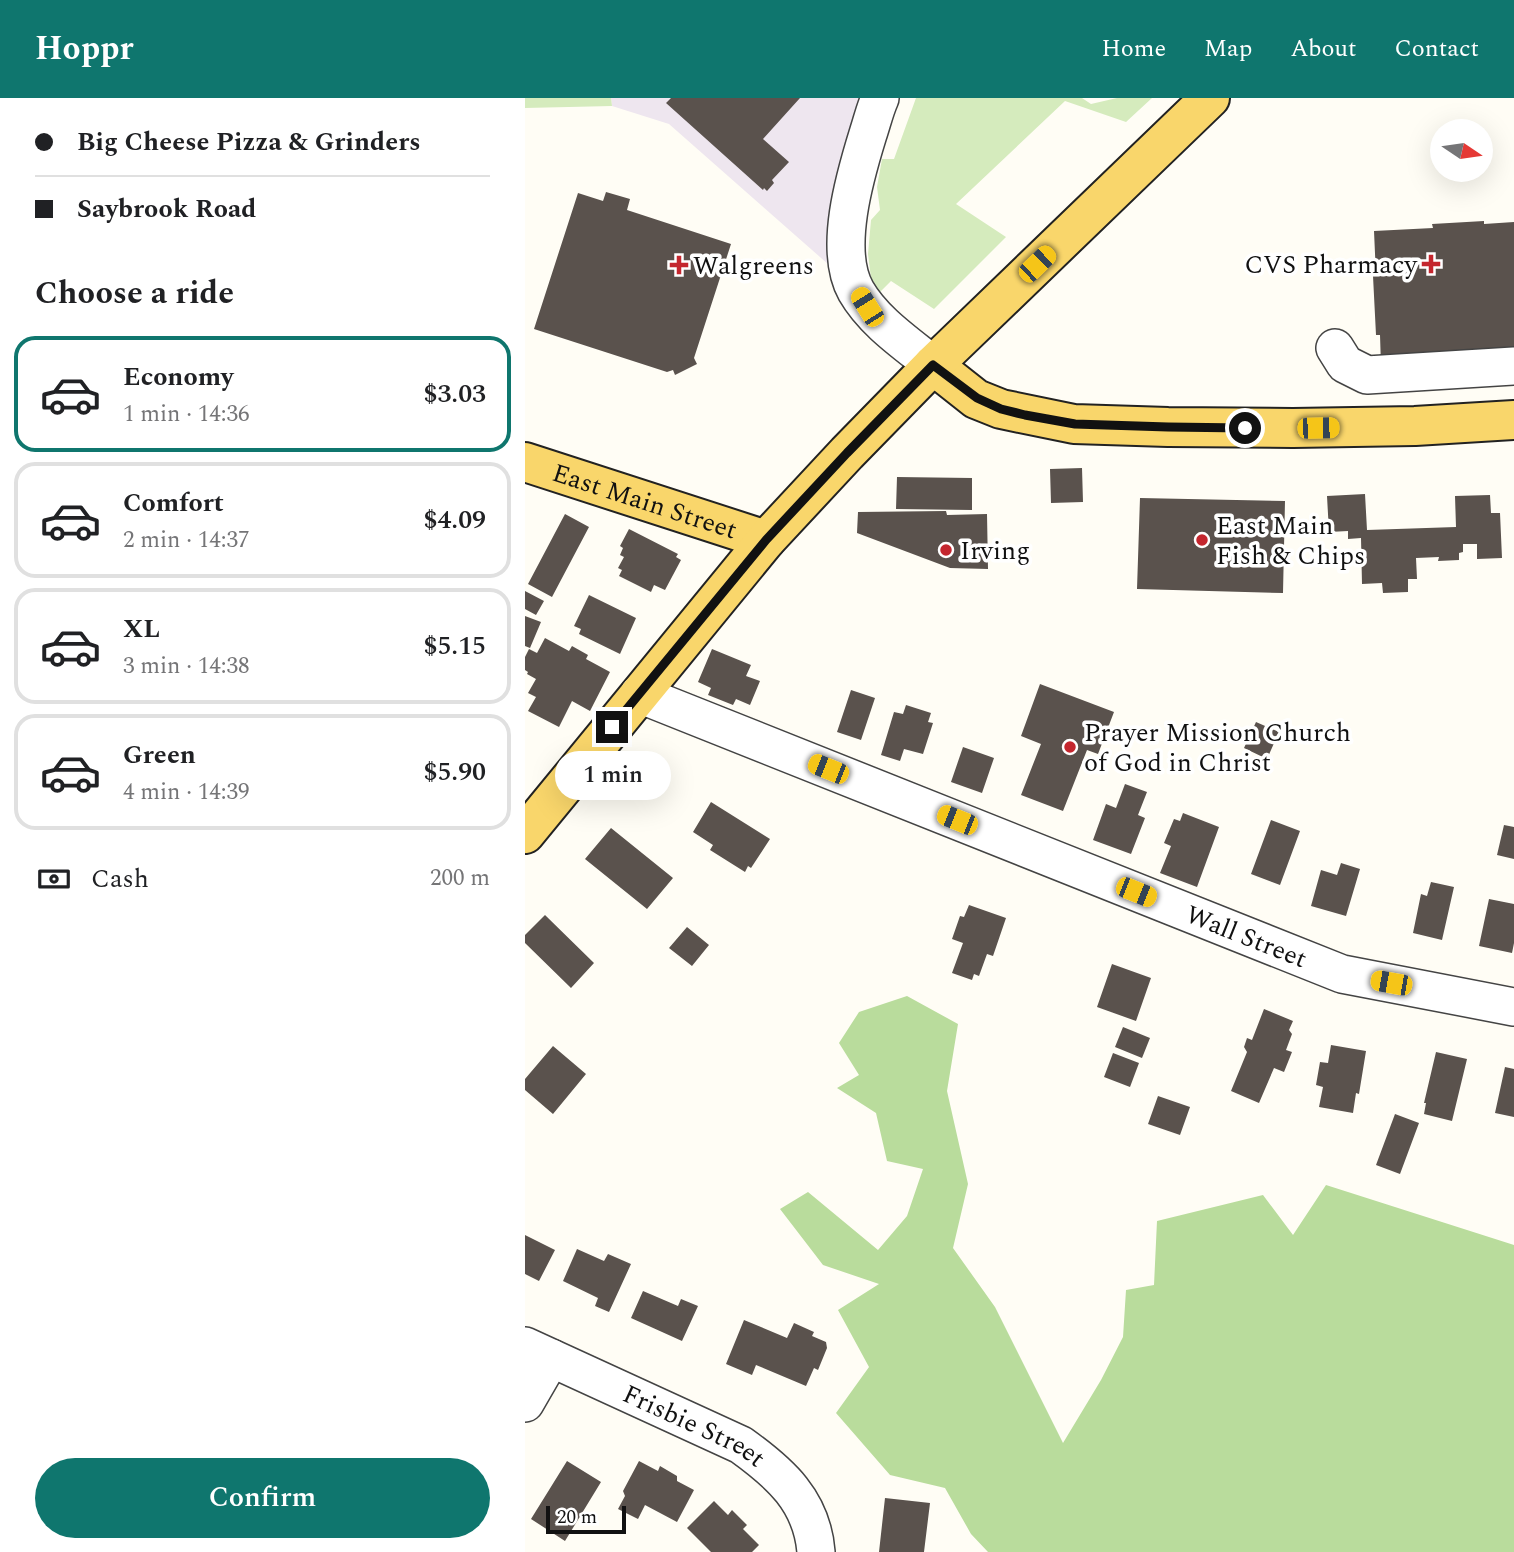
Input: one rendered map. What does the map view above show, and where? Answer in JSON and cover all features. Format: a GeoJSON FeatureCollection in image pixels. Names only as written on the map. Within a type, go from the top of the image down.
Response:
{"type":"FeatureCollection","features":[{"type":"Feature","properties":{"kind":"main road","name":"East Main Street"},"geometry":{"type":"LineString","coordinates":[[525,462],[766,540],[933,365],[1210,98]]}},
{"type":"Feature","properties":{"kind":"main road"},"geometry":{"type":"LineString","coordinates":[[933,365],[977,398],[1001,409],[1075,424],[1293,428],[1415,426],[1514,420]]}},
{"type":"Feature","properties":{"kind":"main road"},"geometry":{"type":"LineString","coordinates":[[525,834],[766,540]]}},
{"type":"Feature","properties":{"kind":"street"},"geometry":{"type":"LineString","coordinates":[[880,98],[854,183],[848,219],[846,257],[849,274],[867,307],[933,365]]}},
{"type":"Feature","properties":{"kind":"street"},"geometry":{"type":"LineString","coordinates":[[1335,348],[1345,364],[1367,375],[1514,366]]}},
{"type":"Feature","properties":{"kind":"street","name":"Wall Street"},"geometry":{"type":"LineString","coordinates":[[639,694],[1342,974],[1514,1007]]}},
{"type":"Feature","properties":{"kind":"street"},"geometry":{"type":"LineString","coordinates":[[525,1403],[538,1352]]}},
{"type":"Feature","properties":{"kind":"street","name":"Frisbie Street"},"geometry":{"type":"LineString","coordinates":[[538,1352],[741,1445],[758,1457],[786,1482],[805,1508],[816,1552]]}},
{"type":"Feature","properties":{"kind":"shaded area"},"geometry":{"type":"Polygon","coordinates":[[[611,98],[867,98],[837,272],[669,124],[612,106],[611,98]]]}},
{"type":"Feature","properties":{"kind":"green space"},"geometry":{"type":"Polygon","coordinates":[[[525,98],[611,98],[612,106],[525,108],[525,98]]]}},
{"type":"Feature","properties":{"kind":"green space"},"geometry":{"type":"Polygon","coordinates":[[[916,98],[1082,98],[1091,104],[1117,98],[1152,98],[1126,122],[1065,101],[956,204],[1006,237],[934,309],[891,281],[880,292],[872,286],[868,254],[871,220],[880,210],[877,187],[882,159],[894,159],[916,98]]]}},
{"type":"Feature","properties":{"kind":"green space"},"geometry":{"type":"Polygon","coordinates":[[[907,996],[958,1024],[947,1091],[968,1184],[953,1248],[995,1307],[1063,1443],[1123,1337],[1126,1290],[1154,1285],[1157,1221],[1263,1195],[1293,1235],[1326,1185],[1514,1245],[1514,1552],[988,1552],[971,1534],[945,1488],[890,1475],[836,1413],[869,1367],[838,1310],[879,1284],[823,1265],[780,1209],[808,1192],[878,1250],[907,1216],[923,1169],[887,1161],[876,1113],[837,1088],[859,1075],[839,1043],[859,1012],[907,996]]]}},
{"type":"Feature","properties":{"kind":"building"},"geometry":{"type":"Polygon","coordinates":[[[671,98],[800,98],[763,139],[789,162],[772,180],[774,183],[767,191],[764,188],[763,190],[666,103],[671,98]]]}},
{"type":"Feature","properties":{"kind":"building","name":"Walgreens"},"geometry":{"type":"Polygon","coordinates":[[[606,192],[630,199],[627,210],[731,244],[694,358],[697,364],[675,375],[673,370],[667,372],[534,329],[578,193],[603,201],[606,192]]]}},
{"type":"Feature","properties":{"kind":"building","name":"CVS Pharmacy"},"geometry":{"type":"Polygon","coordinates":[[[1484,221],[1484,224],[1514,222],[1514,359],[1381,366],[1380,335],[1376,335],[1374,231],[1433,228],[1432,224],[1484,221]]]}},
{"type":"Feature","properties":{"kind":"building"},"geometry":{"type":"Polygon","coordinates":[[[1082,468],[1083,502],[1051,503],[1050,469],[1082,468]]]}},
{"type":"Feature","properties":{"kind":"building"},"geometry":{"type":"Polygon","coordinates":[[[897,477],[972,478],[972,510],[896,509],[897,477]]]}},
{"type":"Feature","properties":{"kind":"building"},"geometry":{"type":"Polygon","coordinates":[[[1365,494],[1367,530],[1456,527],[1455,496],[1490,495],[1491,513],[1500,513],[1502,558],[1477,559],[1477,544],[1463,544],[1459,560],[1416,558],[1417,579],[1408,579],[1408,592],[1383,593],[1382,583],[1362,584],[1361,538],[1348,539],[1348,531],[1329,532],[1327,496],[1365,494]]]}},
{"type":"Feature","properties":{"kind":"building"},"geometry":{"type":"Polygon","coordinates":[[[1140,498],[1285,501],[1283,593],[1137,589],[1140,498]]]}},
{"type":"Feature","properties":{"kind":"building","name":"Irving"},"geometry":{"type":"Polygon","coordinates":[[[946,511],[947,515],[987,514],[988,569],[950,568],[857,533],[858,512],[946,511]]]}},
{"type":"Feature","properties":{"kind":"building"},"geometry":{"type":"Polygon","coordinates":[[[565,514],[589,527],[552,597],[528,584],[565,514]]]}},
{"type":"Feature","properties":{"kind":"building"},"geometry":{"type":"Polygon","coordinates":[[[629,529],[678,554],[676,557],[681,560],[665,590],[654,585],[651,592],[619,576],[622,570],[618,568],[624,557],[620,555],[623,548],[620,546],[629,529]]]}},
{"type":"Feature","properties":{"kind":"building"},"geometry":{"type":"Polygon","coordinates":[[[525,591],[544,601],[536,615],[525,609],[525,591]]]}},
{"type":"Feature","properties":{"kind":"building"},"geometry":{"type":"Polygon","coordinates":[[[589,595],[636,618],[620,654],[579,634],[581,629],[574,626],[589,595]]]}},
{"type":"Feature","properties":{"kind":"building"},"geometry":{"type":"Polygon","coordinates":[[[525,616],[541,622],[530,648],[525,646],[525,616]]]}},
{"type":"Feature","properties":{"kind":"building"},"geometry":{"type":"Polygon","coordinates":[[[545,638],[569,651],[572,646],[588,655],[586,659],[610,672],[590,711],[572,701],[559,727],[528,711],[536,697],[528,693],[536,679],[525,670],[525,657],[529,649],[537,653],[545,638]]]}},
{"type":"Feature","properties":{"kind":"building"},"geometry":{"type":"Polygon","coordinates":[[[712,649],[751,665],[746,676],[760,681],[750,705],[736,699],[733,705],[708,695],[711,688],[698,682],[712,649]]]}},
{"type":"Feature","properties":{"kind":"building","name":"Prayer Mission Church of God in Christ"},"geometry":{"type":"Polygon","coordinates":[[[1040,684],[1114,712],[1098,754],[1087,750],[1063,811],[1021,795],[1041,744],[1021,736],[1040,684]]]}},
{"type":"Feature","properties":{"kind":"building"},"geometry":{"type":"Polygon","coordinates":[[[851,690],[875,698],[861,740],[837,732],[851,690]]]}},
{"type":"Feature","properties":{"kind":"building"},"geometry":{"type":"Polygon","coordinates":[[[906,705],[931,713],[928,722],[933,723],[923,754],[904,749],[900,761],[881,755],[894,712],[903,714],[906,705]]]}},
{"type":"Feature","properties":{"kind":"building"},"geometry":{"type":"Polygon","coordinates":[[[1256,722],[1279,732],[1267,759],[1244,748],[1256,722]]]}},
{"type":"Feature","properties":{"kind":"building"},"geometry":{"type":"Polygon","coordinates":[[[963,747],[994,758],[982,793],[951,782],[963,747]]]}},
{"type":"Feature","properties":{"kind":"building"},"geometry":{"type":"Polygon","coordinates":[[[1125,784],[1147,792],[1138,815],[1145,818],[1131,854],[1093,840],[1106,804],[1116,808],[1125,784]]]}},
{"type":"Feature","properties":{"kind":"building"},"geometry":{"type":"Polygon","coordinates":[[[711,802],[770,839],[751,868],[748,866],[745,872],[710,850],[713,845],[693,832],[711,802]]]}},
{"type":"Feature","properties":{"kind":"building"},"geometry":{"type":"Polygon","coordinates":[[[1183,813],[1219,827],[1197,887],[1160,873],[1171,846],[1164,843],[1174,819],[1180,821],[1183,813]]]}},
{"type":"Feature","properties":{"kind":"building"},"geometry":{"type":"Polygon","coordinates":[[[1271,820],[1300,831],[1280,885],[1251,874],[1271,820]]]}},
{"type":"Feature","properties":{"kind":"building"},"geometry":{"type":"Polygon","coordinates":[[[1504,825],[1514,827],[1514,859],[1497,855],[1504,825]]]}},
{"type":"Feature","properties":{"kind":"building"},"geometry":{"type":"Polygon","coordinates":[[[611,828],[673,878],[647,909],[585,859],[611,828]]]}},
{"type":"Feature","properties":{"kind":"building"},"geometry":{"type":"Polygon","coordinates":[[[1341,863],[1360,869],[1346,916],[1311,906],[1321,870],[1337,875],[1341,863]]]}},
{"type":"Feature","properties":{"kind":"building"},"geometry":{"type":"Polygon","coordinates":[[[1431,882],[1454,887],[1442,940],[1413,933],[1421,894],[1427,896],[1431,882]]]}},
{"type":"Feature","properties":{"kind":"building"},"geometry":{"type":"Polygon","coordinates":[[[1489,899],[1514,904],[1512,953],[1479,946],[1489,899]]]}},
{"type":"Feature","properties":{"kind":"building"},"geometry":{"type":"Polygon","coordinates":[[[969,905],[1006,918],[993,956],[987,954],[979,976],[974,974],[972,980],[952,973],[963,943],[952,939],[960,916],[964,917],[969,905]]]}},
{"type":"Feature","properties":{"kind":"building"},"geometry":{"type":"Polygon","coordinates":[[[545,915],[594,963],[571,988],[525,943],[525,935],[545,915]]]}},
{"type":"Feature","properties":{"kind":"building"},"geometry":{"type":"Polygon","coordinates":[[[687,927],[709,945],[692,966],[669,948],[687,927]]]}},
{"type":"Feature","properties":{"kind":"building"},"geometry":{"type":"Polygon","coordinates":[[[1112,964],[1151,978],[1136,1021],[1097,1007],[1112,964]]]}},
{"type":"Feature","properties":{"kind":"building"},"geometry":{"type":"Polygon","coordinates":[[[1264,1009],[1293,1021],[1286,1050],[1292,1052],[1284,1072],[1274,1068],[1259,1103],[1231,1091],[1247,1052],[1244,1047],[1247,1038],[1252,1040],[1264,1009]]]}},
{"type":"Feature","properties":{"kind":"building"},"geometry":{"type":"Polygon","coordinates":[[[1123,1027],[1150,1038],[1142,1058],[1115,1047],[1123,1027]]]}},
{"type":"Feature","properties":{"kind":"building"},"geometry":{"type":"Polygon","coordinates":[[[1331,1045],[1366,1051],[1353,1113],[1319,1107],[1323,1087],[1316,1085],[1320,1062],[1328,1063],[1331,1045]]]}},
{"type":"Feature","properties":{"kind":"building"},"geometry":{"type":"Polygon","coordinates":[[[553,1046],[586,1074],[553,1114],[525,1090],[525,1079],[553,1046]]]}},
{"type":"Feature","properties":{"kind":"building"},"geometry":{"type":"Polygon","coordinates":[[[1436,1052],[1467,1059],[1452,1121],[1424,1114],[1436,1052]]]}},
{"type":"Feature","properties":{"kind":"building"},"geometry":{"type":"Polygon","coordinates":[[[1113,1053],[1139,1063],[1130,1087],[1104,1077],[1113,1053]]]}},
{"type":"Feature","properties":{"kind":"building"},"geometry":{"type":"Polygon","coordinates":[[[1505,1067],[1514,1069],[1514,1117],[1495,1113],[1505,1067]]]}},
{"type":"Feature","properties":{"kind":"building"},"geometry":{"type":"Polygon","coordinates":[[[1158,1096],[1190,1107],[1180,1135],[1148,1124],[1158,1096]]]}},
{"type":"Feature","properties":{"kind":"building"},"geometry":{"type":"Polygon","coordinates":[[[1395,1114],[1419,1123],[1400,1174],[1376,1165],[1395,1114]]]}},
{"type":"Feature","properties":{"kind":"building"},"geometry":{"type":"Polygon","coordinates":[[[525,1235],[555,1250],[539,1281],[525,1274],[525,1235]]]}},
{"type":"Feature","properties":{"kind":"building"},"geometry":{"type":"Polygon","coordinates":[[[577,1249],[604,1261],[608,1254],[631,1264],[609,1312],[595,1306],[598,1298],[563,1281],[577,1249]]]}},
{"type":"Feature","properties":{"kind":"building"},"geometry":{"type":"Polygon","coordinates":[[[643,1291],[678,1306],[681,1299],[698,1306],[682,1341],[631,1318],[643,1291]]]}},
{"type":"Feature","properties":{"kind":"building"},"geometry":{"type":"Polygon","coordinates":[[[744,1320],[787,1338],[794,1323],[814,1332],[812,1336],[826,1342],[827,1348],[818,1370],[814,1368],[806,1386],[756,1365],[752,1375],[726,1364],[744,1320]]]}},
{"type":"Feature","properties":{"kind":"building"},"geometry":{"type":"Polygon","coordinates":[[[567,1461],[601,1482],[565,1541],[531,1519],[567,1461]]]}},
{"type":"Feature","properties":{"kind":"building"},"geometry":{"type":"Polygon","coordinates":[[[639,1461],[658,1471],[660,1466],[677,1476],[677,1481],[694,1490],[677,1522],[645,1505],[638,1519],[618,1509],[625,1496],[623,1491],[639,1461]]]}},
{"type":"Feature","properties":{"kind":"building"},"geometry":{"type":"Polygon","coordinates":[[[885,1498],[930,1503],[924,1552],[879,1552],[885,1498]]]}},
{"type":"Feature","properties":{"kind":"building"},"geometry":{"type":"Polygon","coordinates":[[[714,1501],[728,1515],[732,1510],[747,1525],[743,1529],[759,1545],[752,1552],[711,1552],[687,1528],[714,1501]]]}},
{"type":"Feature","properties":{"kind":"place","name":"CVS Pharmacy"},"geometry":{"type":"Point","coordinates":[1431,264]}},
{"type":"Feature","properties":{"kind":"place","name":"Walgreens"},"geometry":{"type":"Point","coordinates":[679,265]}},
{"type":"Feature","properties":{"kind":"place","name":"East Main Fish & Chips"},"geometry":{"type":"Point","coordinates":[1202,540]}},
{"type":"Feature","properties":{"kind":"place","name":"Irving"},"geometry":{"type":"Point","coordinates":[946,550]}},
{"type":"Feature","properties":{"kind":"place","name":"Prayer Mission Church of God in Christ"},"geometry":{"type":"Point","coordinates":[1070,747]}},
{"type":"Feature","properties":{"kind":"route"},"geometry":{"type":"LineString","coordinates":[[612,727],[766,540],[933,365],[977,398],[1001,409],[1025,415],[1075,424],[1245,428]]}}]}
